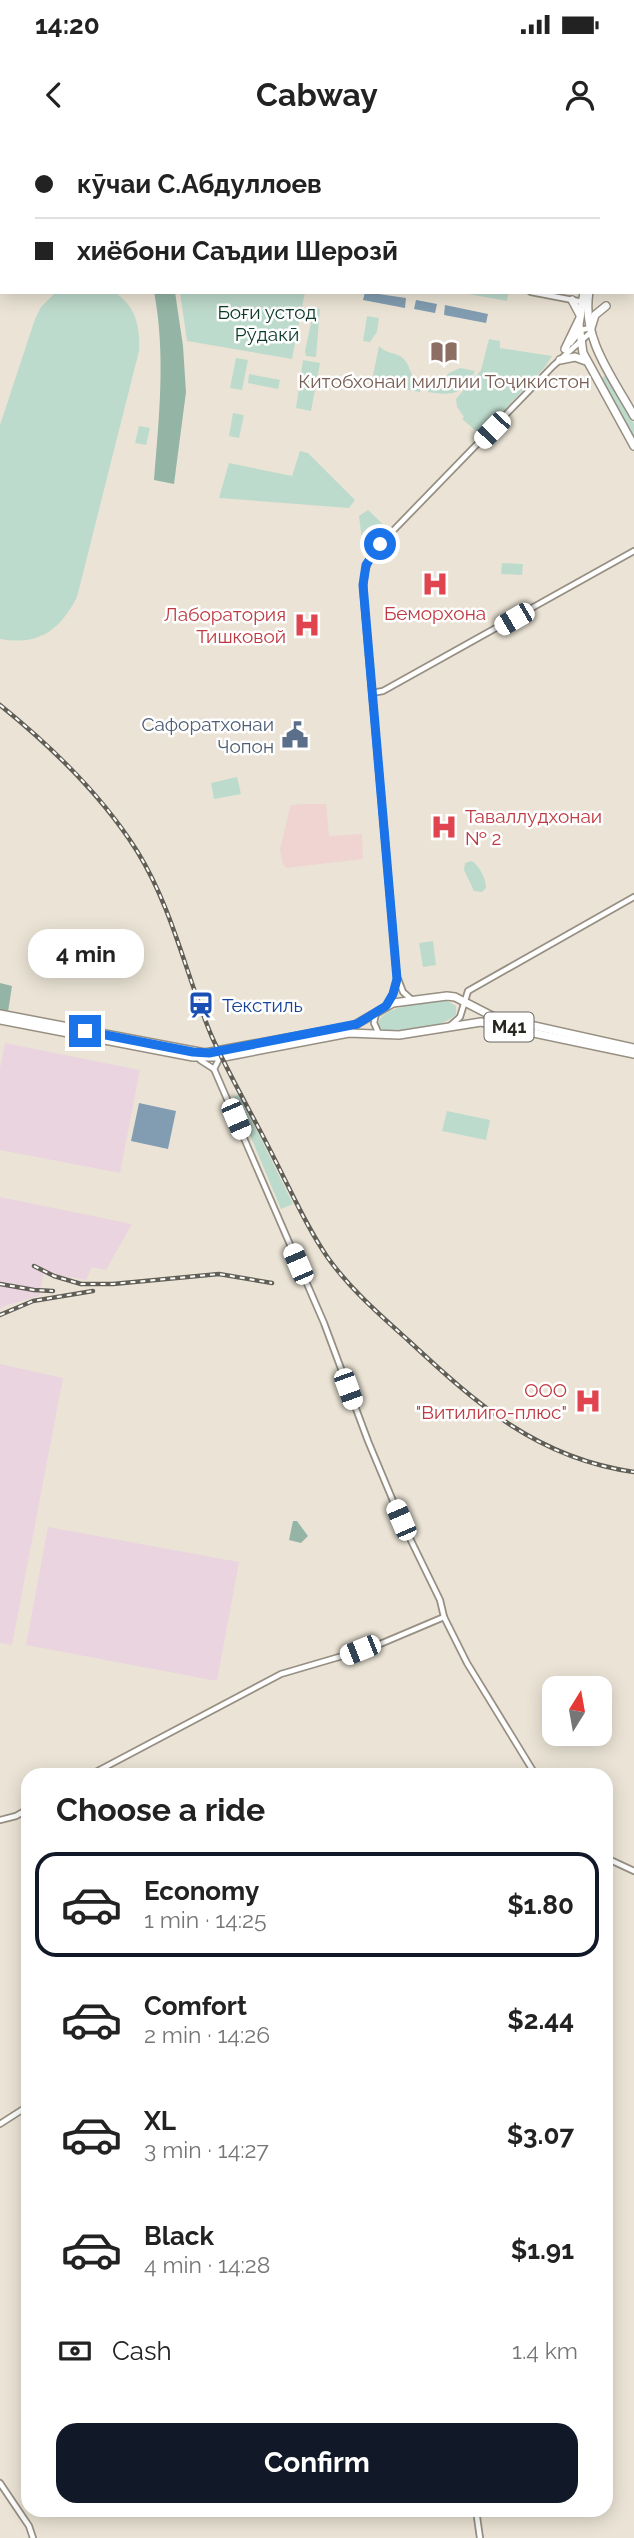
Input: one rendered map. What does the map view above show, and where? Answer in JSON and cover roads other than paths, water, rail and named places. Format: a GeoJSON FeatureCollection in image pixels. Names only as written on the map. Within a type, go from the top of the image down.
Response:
{"type":"FeatureCollection","features":[{"type":"Feature","properties":{"kind":"highway"},"geometry":{"type":"LineString","coordinates":[[584,294],[591,330],[600,356],[634,416]]}},
{"type":"Feature","properties":{"kind":"highway"},"geometry":{"type":"LineString","coordinates":[[565,349],[588,294]]}},
{"type":"Feature","properties":{"kind":"highway"},"geometry":{"type":"LineString","coordinates":[[572,300],[580,317],[581,342],[587,363],[634,446]]}},
{"type":"Feature","properties":{"kind":"highway"},"geometry":{"type":"LineString","coordinates":[[591,330],[595,314],[606,306]]}},
{"type":"Feature","properties":{"kind":"highway"},"geometry":{"type":"LineString","coordinates":[[561,360],[575,357],[598,366],[600,356]]}},
{"type":"Feature","properties":{"kind":"highway"},"geometry":{"type":"LineString","coordinates":[[0,1014],[205,1053],[345,1027],[359,1023],[386,1006],[413,1000],[447,996],[464,1002]]}},
{"type":"Feature","properties":{"kind":"highway","name":"M41"},"geometry":{"type":"LineString","coordinates":[[464,1002],[494,1017],[634,1048]]}},
{"type":"Feature","properties":{"kind":"highway"},"geometry":{"type":"LineString","coordinates":[[0,1020],[193,1057],[220,1058],[345,1033],[399,1035],[451,1026]]}},
{"type":"Feature","properties":{"kind":"highway","name":"M41"},"geometry":{"type":"LineString","coordinates":[[451,1026],[475,1022],[493,1023],[634,1054]]}},
{"type":"Feature","properties":{"kind":"street"},"geometry":{"type":"LineString","coordinates":[[541,294],[585,302]]}},
{"type":"Feature","properties":{"kind":"street"},"geometry":{"type":"LineString","coordinates":[[413,1000],[403,992],[397,979],[363,578],[371,554],[591,330],[585,328],[580,332],[553,366]]}},
{"type":"Feature","properties":{"kind":"street"},"geometry":{"type":"LineString","coordinates":[[372,693],[385,690],[634,551]]}},
{"type":"Feature","properties":{"kind":"street"},"geometry":{"type":"LineString","coordinates":[[451,1026],[459,1018],[470,989],[634,897]]}},
{"type":"Feature","properties":{"kind":"street"},"geometry":{"type":"LineString","coordinates":[[386,1006],[397,979]]}},
{"type":"Feature","properties":{"kind":"street"},"geometry":{"type":"LineString","coordinates":[[377,1012],[374,1023],[379,1035]]}},
{"type":"Feature","properties":{"kind":"street"},"geometry":{"type":"LineString","coordinates":[[193,1057],[214,1069],[324,1323],[368,1441],[401,1520],[440,1600],[444,1617],[467,1663],[531,1768]]}},
{"type":"Feature","properties":{"kind":"street"},"geometry":{"type":"LineString","coordinates":[[214,1069],[220,1058]]}},
{"type":"Feature","properties":{"kind":"street"},"geometry":{"type":"LineString","coordinates":[[103,1768],[281,1674],[373,1647],[444,1617]]}},
{"type":"Feature","properties":{"kind":"street"},"geometry":{"type":"LineString","coordinates":[[0,1820],[21,1813]]}},
{"type":"Feature","properties":{"kind":"street"},"geometry":{"type":"LineString","coordinates":[[613,1862],[634,1871]]}},
{"type":"Feature","properties":{"kind":"street"},"geometry":{"type":"LineString","coordinates":[[0,2124],[21,2110]]}},
{"type":"Feature","properties":{"kind":"street"},"geometry":{"type":"LineString","coordinates":[[0,2483],[21,2514]]}},
{"type":"Feature","properties":{"kind":"street"},"geometry":{"type":"LineString","coordinates":[[23,2517],[33,2538]]}},
{"type":"Feature","properties":{"kind":"street"},"geometry":{"type":"LineString","coordinates":[[477,2517],[480,2538]]}},
{"type":"Feature","properties":{"kind":"water"},"geometry":{"type":"Polygon","coordinates":[[[364,294],[406,298],[405,308],[363,300],[364,294]]]}},
{"type":"Feature","properties":{"kind":"water"},"geometry":{"type":"Polygon","coordinates":[[[416,300],[437,304],[435,313],[414,309],[416,300]]]}},
{"type":"Feature","properties":{"kind":"water"},"geometry":{"type":"Polygon","coordinates":[[[445,305],[488,314],[486,323],[444,315],[445,305]]]}},
{"type":"Feature","properties":{"kind":"water"},"geometry":{"type":"Polygon","coordinates":[[[139,1103],[176,1111],[168,1149],[131,1141],[139,1103]]]}},
{"type":"Feature","properties":{"kind":"railway"},"geometry":{"type":"LineString","coordinates":[[0,705],[92,791],[137,851],[160,896],[219,1053],[306,1223],[320,1247],[346,1281],[434,1364],[511,1425],[568,1455],[634,1472]]}},
{"type":"Feature","properties":{"kind":"railway"},"geometry":{"type":"LineString","coordinates":[[34,1266],[54,1276],[81,1284],[113,1284],[219,1274],[272,1283]]}},
{"type":"Feature","properties":{"kind":"railway"},"geometry":{"type":"LineString","coordinates":[[0,1284],[53,1291]]}},
{"type":"Feature","properties":{"kind":"railway"},"geometry":{"type":"LineString","coordinates":[[0,1315],[33,1301],[93,1291]]}},
{"type":"Feature","properties":{"kind":"place","name":"Китобхонаи миллии Тоҷикистон"},"geometry":{"type":"Point","coordinates":[444,352]}},
{"type":"Feature","properties":{"kind":"place","name":"Беморхона"},"geometry":{"type":"Point","coordinates":[435,584]}},
{"type":"Feature","properties":{"kind":"place","name":"Лаборатория Тишковой"},"geometry":{"type":"Point","coordinates":[307,625]}},
{"type":"Feature","properties":{"kind":"place","name":"Сафоратхонаи Чопон"},"geometry":{"type":"Point","coordinates":[295,735]}},
{"type":"Feature","properties":{"kind":"place","name":"Таваллудхонаи № 2"},"geometry":{"type":"Point","coordinates":[444,827]}},
{"type":"Feature","properties":{"kind":"place","name":"Текстиль"},"geometry":{"type":"Point","coordinates":[201,1005]}},
{"type":"Feature","properties":{"kind":"place","name":"ООО \"Витилиго-плюс\""},"geometry":{"type":"Point","coordinates":[588,1401]}},
{"type":"Feature","properties":{"kind":"park label","name":"Боғи устод Рӯдакӣ"},"geometry":{"type":"Point","coordinates":[267,323]}}]}
